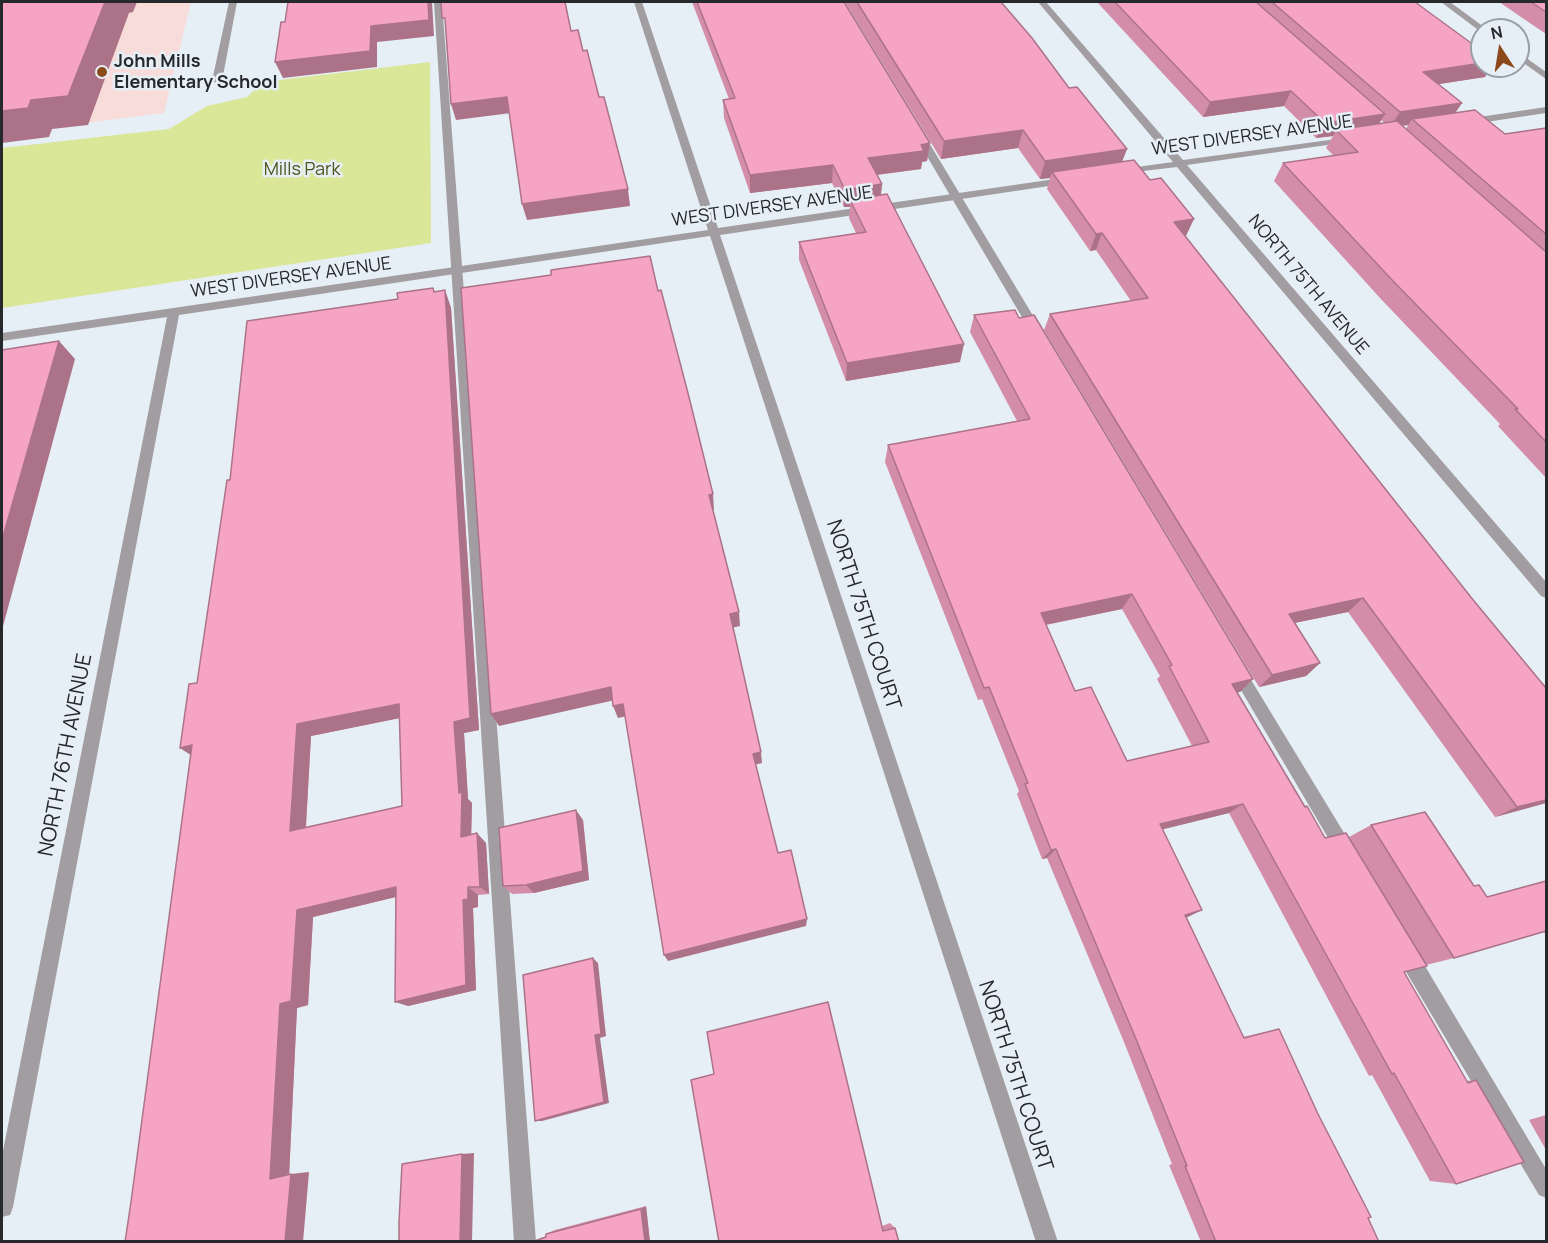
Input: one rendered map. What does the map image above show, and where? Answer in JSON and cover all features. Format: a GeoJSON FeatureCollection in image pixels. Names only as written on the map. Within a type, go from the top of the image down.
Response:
{"type":"FeatureCollection","features":[{"type":"Feature","properties":{"kind":"street"},"geometry":{"type":"LineString","coordinates":[[217,81],[234,2]]}},
{"type":"Feature","properties":{"kind":"street"},"geometry":{"type":"LineString","coordinates":[[438,2],[525,1242]]}},
{"type":"Feature","properties":{"kind":"street","name":"NORTH 75TH COURT"},"geometry":{"type":"LineString","coordinates":[[638,2],[1047,1242]]}},
{"type":"Feature","properties":{"kind":"street","name":"NORTH 75TH AVENUE"},"geometry":{"type":"LineString","coordinates":[[1042,2],[1546,592]]}},
{"type":"Feature","properties":{"kind":"street"},"geometry":{"type":"LineString","coordinates":[[1445,2],[1470,20]]}},
{"type":"Feature","properties":{"kind":"street"},"geometry":{"type":"LineString","coordinates":[[1530,64],[1546,75]]}},
{"type":"Feature","properties":{"kind":"street"},"geometry":{"type":"LineString","coordinates":[[1456,123],[1546,110]]}},
{"type":"Feature","properties":{"kind":"street"},"geometry":{"type":"LineString","coordinates":[[913,125],[1047,350]]}},
{"type":"Feature","properties":{"kind":"street","name":"WEST DIVERSEY AVENUE"},"geometry":{"type":"LineString","coordinates":[[1110,174],[1365,136]]}},
{"type":"Feature","properties":{"kind":"street","name":"WEST DIVERSEY AVENUE"},"geometry":{"type":"LineString","coordinates":[[2,337],[1086,178]]}},
{"type":"Feature","properties":{"kind":"street","name":"NORTH 76TH AVENUE"},"geometry":{"type":"LineString","coordinates":[[2,1208],[174,312]]}},
{"type":"Feature","properties":{"kind":"street"},"geometry":{"type":"LineString","coordinates":[[1230,657],[1352,861]]}},
{"type":"Feature","properties":{"kind":"street"},"geometry":{"type":"LineString","coordinates":[[1400,943],[1546,1188]]}},
{"type":"Feature","properties":{"kind":"shaded area","name":"John Mills Elementary School"},"geometry":{"type":"Polygon","coordinates":[[[2,2],[191,2],[164,113],[5,133],[2,2]]]}},
{"type":"Feature","properties":{"kind":"green space","name":"Mills Park"},"geometry":{"type":"Polygon","coordinates":[[[430,62],[431,243],[2,308],[2,148],[169,129],[207,106],[247,97],[263,82],[430,62]]]}},
{"type":"Feature","properties":{"kind":"building"},"geometry":{"type":"Polygon","coordinates":[[[2,2],[105,2],[68,96],[31,100],[28,108],[2,111],[2,2]]]}},
{"type":"Feature","properties":{"kind":"building"},"geometry":{"type":"Polygon","coordinates":[[[288,2],[428,2],[429,20],[371,26],[370,51],[275,62],[281,22],[285,22],[288,2]]]}},
{"type":"Feature","properties":{"kind":"building"},"geometry":{"type":"Polygon","coordinates":[[[441,2],[565,2],[571,31],[578,30],[583,51],[587,50],[599,97],[604,97],[628,189],[522,204],[507,97],[451,104],[445,18],[442,18],[441,2]]]}},
{"type":"Feature","properties":{"kind":"building"},"geometry":{"type":"Polygon","coordinates":[[[697,2],[844,2],[930,143],[921,145],[924,151],[868,158],[882,184],[845,190],[833,165],[750,175],[723,100],[735,98],[697,2]]]}},
{"type":"Feature","properties":{"kind":"building"},"geometry":{"type":"Polygon","coordinates":[[[857,2],[1001,2],[1032,38],[1069,88],[1077,87],[1127,149],[1045,161],[1023,130],[944,141],[857,2]]]}},
{"type":"Feature","properties":{"kind":"building"},"geometry":{"type":"Polygon","coordinates":[[[1115,2],[1256,2],[1385,114],[1325,123],[1291,91],[1210,102],[1115,2]]]}},
{"type":"Feature","properties":{"kind":"building"},"geometry":{"type":"Polygon","coordinates":[[[1272,2],[1415,2],[1470,42],[1470,65],[1423,72],[1462,103],[1400,112],[1272,2]]]}},
{"type":"Feature","properties":{"kind":"building"},"geometry":{"type":"Polygon","coordinates":[[[1531,2],[1546,2],[1546,12],[1531,2]]]}},
{"type":"Feature","properties":{"kind":"building"},"geometry":{"type":"Polygon","coordinates":[[[1475,110],[1505,134],[1546,128],[1546,234],[1412,119],[1475,110]]]}},
{"type":"Feature","properties":{"kind":"building"},"geometry":{"type":"Polygon","coordinates":[[[1397,121],[1546,252],[1546,442],[1515,409],[1518,409],[1393,281],[1283,163],[1358,152],[1336,130],[1397,121]]]}},
{"type":"Feature","properties":{"kind":"building"},"geometry":{"type":"Polygon","coordinates":[[[1134,160],[1150,180],[1161,178],[1194,219],[1174,222],[1474,601],[1546,688],[1546,800],[1517,807],[1363,598],[1289,614],[1320,663],[1272,675],[1050,314],[1148,298],[1102,233],[1096,234],[1052,172],[1134,160]]]}},
{"type":"Feature","properties":{"kind":"building"},"geometry":{"type":"Polygon","coordinates":[[[887,194],[964,344],[847,363],[799,242],[866,232],[850,200],[887,194]]]}},
{"type":"Feature","properties":{"kind":"building"},"geometry":{"type":"Polygon","coordinates":[[[650,256],[689,397],[713,494],[709,495],[739,612],[730,614],[761,752],[753,754],[778,853],[791,850],[807,919],[664,955],[623,704],[613,706],[611,687],[491,714],[461,288],[551,275],[551,270],[650,256]]]}},
{"type":"Feature","properties":{"kind":"building"},"geometry":{"type":"Polygon","coordinates":[[[433,288],[434,292],[445,290],[470,718],[454,722],[459,793],[462,792],[461,837],[477,833],[480,887],[468,887],[468,899],[463,900],[466,985],[395,1002],[396,887],[297,910],[291,1001],[280,1004],[270,1179],[291,1174],[285,1242],[125,1242],[192,745],[180,748],[189,684],[197,683],[227,480],[230,480],[247,321],[398,299],[397,293],[433,288]],[[399,704],[297,724],[290,831],[402,806],[399,704]]]}},
{"type":"Feature","properties":{"kind":"building"},"geometry":{"type":"Polygon","coordinates":[[[1015,310],[1019,318],[1034,315],[1253,679],[1232,684],[1305,807],[1307,806],[1325,838],[1346,833],[1427,966],[1404,972],[1468,1083],[1476,1080],[1524,1162],[1456,1184],[1394,1073],[1392,1074],[1243,804],[1160,824],[1202,910],[1185,915],[1244,1038],[1279,1029],[1318,1114],[1371,1217],[1368,1218],[1379,1242],[1216,1242],[1136,1039],[1056,849],[1051,850],[1025,784],[1028,783],[989,687],[984,688],[888,445],[1030,419],[974,315],[1015,310]],[[1132,594],[1041,613],[1075,691],[1091,687],[1127,761],[1209,742],[1169,666],[1172,665],[1132,594]]]}},
{"type":"Feature","properties":{"kind":"building"},"geometry":{"type":"Polygon","coordinates":[[[59,341],[2,540],[2,350],[59,341]]]}},
{"type":"Feature","properties":{"kind":"building"},"geometry":{"type":"Polygon","coordinates":[[[576,810],[583,871],[526,885],[503,886],[499,828],[576,810]]]}},
{"type":"Feature","properties":{"kind":"building"},"geometry":{"type":"Polygon","coordinates":[[[1425,812],[1474,886],[1479,885],[1487,897],[1546,881],[1546,931],[1454,958],[1371,825],[1425,812]]]}},
{"type":"Feature","properties":{"kind":"building"},"geometry":{"type":"Polygon","coordinates":[[[593,958],[601,1034],[595,1035],[604,1102],[535,1121],[523,975],[593,958]]]}},
{"type":"Feature","properties":{"kind":"building"},"geometry":{"type":"Polygon","coordinates":[[[828,1002],[883,1231],[895,1228],[899,1242],[719,1242],[691,1080],[714,1074],[707,1032],[828,1002]]]}},
{"type":"Feature","properties":{"kind":"building"},"geometry":{"type":"Polygon","coordinates":[[[462,1154],[460,1242],[399,1242],[402,1164],[462,1154]]]}},
{"type":"Feature","properties":{"kind":"building"},"geometry":{"type":"Polygon","coordinates":[[[641,1209],[645,1242],[532,1242],[546,1237],[546,1234],[641,1209]]]}},
{"type":"Feature","properties":{"kind":"place","name":"John Mills Elementary School"},"geometry":{"type":"Point","coordinates":[102,72]}}]}
